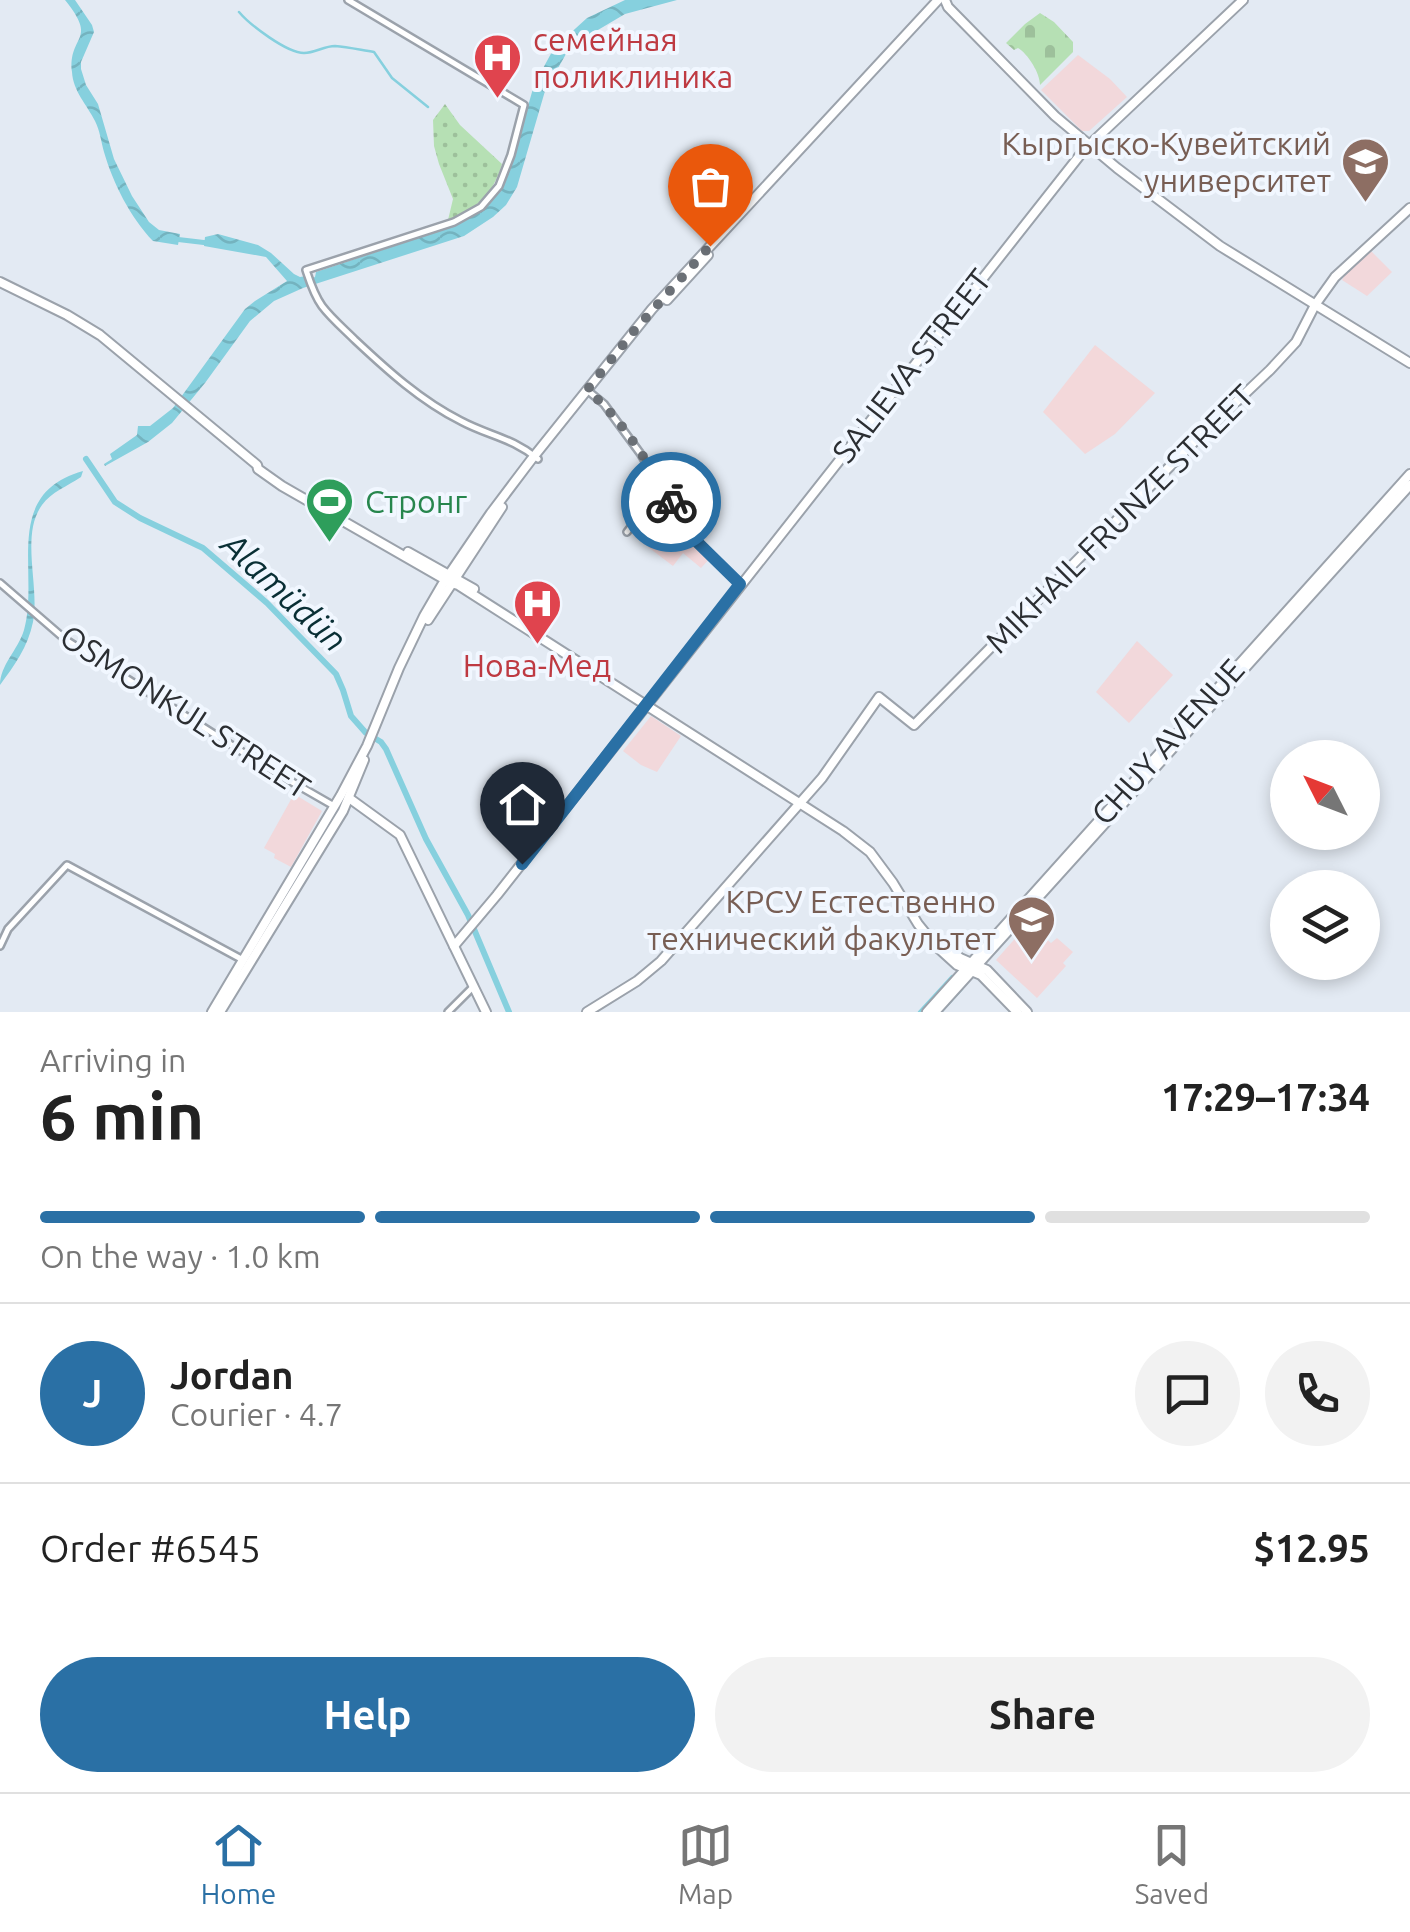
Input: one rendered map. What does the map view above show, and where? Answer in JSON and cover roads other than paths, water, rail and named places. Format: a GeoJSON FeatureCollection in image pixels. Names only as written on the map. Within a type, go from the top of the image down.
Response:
{"type":"FeatureCollection","features":[{"type":"Feature","properties":{"kind":"main road"},"geometry":{"type":"LineString","coordinates":[[212,1012],[223,1008],[339,808],[419,636],[450,579],[536,458],[656,312],[942,0],[1088,145],[1220,246],[1410,364]]}},
{"type":"Feature","properties":{"kind":"main road","name":"SALIEVA STREET"},"geometry":{"type":"LineString","coordinates":[[647,703],[1088,145],[1243,0]]}},
{"type":"Feature","properties":{"kind":"main road","name":"MIKHAIL FRUNZE STREET"},"geometry":{"type":"LineString","coordinates":[[802,801],[879,697],[914,725],[1270,370],[1296,342],[1335,277],[1410,208]]}},
{"type":"Feature","properties":{"kind":"main road"},"geometry":{"type":"LineString","coordinates":[[0,282],[84,325],[257,465],[450,579],[870,846],[935,938],[972,966],[1017,1012]]}},
{"type":"Feature","properties":{"kind":"main road","name":"CHUY AVENUE"},"geometry":{"type":"LineString","coordinates":[[935,1012],[1410,474]]}},
{"type":"Feature","properties":{"kind":"main road","name":"CHUY AVENUE"},"geometry":{"type":"LineString","coordinates":[[1388,503],[1410,485]]}},
{"type":"Feature","properties":{"kind":"main road"},"geometry":{"type":"LineString","coordinates":[[454,946],[647,703]]}},
{"type":"Feature","properties":{"kind":"main road","name":"OSMONKUL STREET"},"geometry":{"type":"LineString","coordinates":[[345,797],[400,835],[486,1012]]}},
{"type":"Feature","properties":{"kind":"main road"},"geometry":{"type":"LineString","coordinates":[[802,801],[870,852],[894,882],[918,924],[959,972],[958,978]]}},
{"type":"Feature","properties":{"kind":"main road"},"geometry":{"type":"LineString","coordinates":[[587,1012],[661,961],[802,801]]}},
{"type":"Feature","properties":{"kind":"main road"},"geometry":{"type":"LineString","coordinates":[[946,955],[957,965],[986,970],[1027,1012]]}},
{"type":"Feature","properties":{"kind":"main road","name":"CHUY AVENUE"},"geometry":{"type":"LineString","coordinates":[[926,1012],[972,966]]}},
{"type":"Feature","properties":{"kind":"street"},"geometry":{"type":"LineString","coordinates":[[348,0],[524,105],[499,186],[481,207],[454,222],[306,272],[312,287],[322,306],[359,344],[428,401],[472,427],[511,440],[536,458]]}},
{"type":"Feature","properties":{"kind":"street"},"geometry":{"type":"LineString","coordinates":[[589,391],[604,404],[691,536],[740,584]]}},
{"type":"Feature","properties":{"kind":"street"},"geometry":{"type":"LineString","coordinates":[[627,532],[662,487]]}},
{"type":"Feature","properties":{"kind":"street","name":"OSMONKUL STREET"},"geometry":{"type":"LineString","coordinates":[[0,583],[66,640],[266,768],[339,808]]}},
{"type":"Feature","properties":{"kind":"street"},"geometry":{"type":"LineString","coordinates":[[0,946],[8,929],[67,865],[247,962]]}},
{"type":"Feature","properties":{"kind":"street"},"geometry":{"type":"LineString","coordinates":[[448,1012],[474,986]]}},
{"type":"Feature","properties":{"kind":"water"},"geometry":{"type":"Polygon","coordinates":[[[65,0],[75,0],[92,25],[94,32],[81,69],[98,104],[114,159],[149,222],[159,230],[180,234],[178,245],[153,241],[117,187],[97,125],[73,79],[72,60],[81,31],[65,0]]]}},
{"type":"Feature","properties":{"kind":"water"},"geometry":{"type":"Polygon","coordinates":[[[625,0],[677,0],[625,14],[581,40],[566,54],[545,91],[517,187],[493,217],[464,236],[274,301],[250,321],[172,423],[148,442],[105,466],[112,459],[110,454],[137,435],[138,426],[150,426],[173,408],[245,309],[287,281],[266,257],[204,246],[205,237],[218,234],[258,245],[294,274],[308,280],[316,272],[454,226],[482,211],[501,188],[534,85],[554,48],[587,18],[625,0]]]}},
{"type":"Feature","properties":{"kind":"water"},"geometry":{"type":"Polygon","coordinates":[[[83,471],[81,477],[46,500],[36,517],[31,546],[33,622],[24,648],[0,685],[24,630],[33,516],[41,497],[58,482],[83,471]]]}},
{"type":"Feature","properties":{"kind":"waterway"},"geometry":{"type":"LineString","coordinates":[[239,12],[269,37],[297,52],[335,46],[374,52],[392,78],[428,107]]}},
{"type":"Feature","properties":{"kind":"waterway"},"geometry":{"type":"LineString","coordinates":[[174,239],[208,243]]}},
{"type":"Feature","properties":{"kind":"waterway","name":"Alamüdün"},"geometry":{"type":"LineString","coordinates":[[86,459],[115,502],[203,548],[267,603],[336,674],[351,716],[386,749],[426,839],[468,915],[509,1012]]}},
{"type":"Feature","properties":{"kind":"waterway"},"geometry":{"type":"LineString","coordinates":[[919,1012],[952,976]]}},
{"type":"Feature","properties":{"kind":"waterway"},"geometry":{"type":"LineString","coordinates":[[941,1012],[962,989]]}},
{"type":"Feature","properties":{"kind":"place","name":"семейная поликлиника"},"geometry":{"type":"Point","coordinates":[498,100]}},
{"type":"Feature","properties":{"kind":"place","name":"Кыргыско-Кувейтский университет"},"geometry":{"type":"Point","coordinates":[1366,204]}},
{"type":"Feature","properties":{"kind":"place","name":"Стронг"},"geometry":{"type":"Point","coordinates":[330,544]}},
{"type":"Feature","properties":{"kind":"place","name":"Нова-Мед"},"geometry":{"type":"Point","coordinates":[537,646]}},
{"type":"Feature","properties":{"kind":"place","name":"КРСУ Естественно технический факультет"},"geometry":{"type":"Point","coordinates":[1031,962]}}]}
